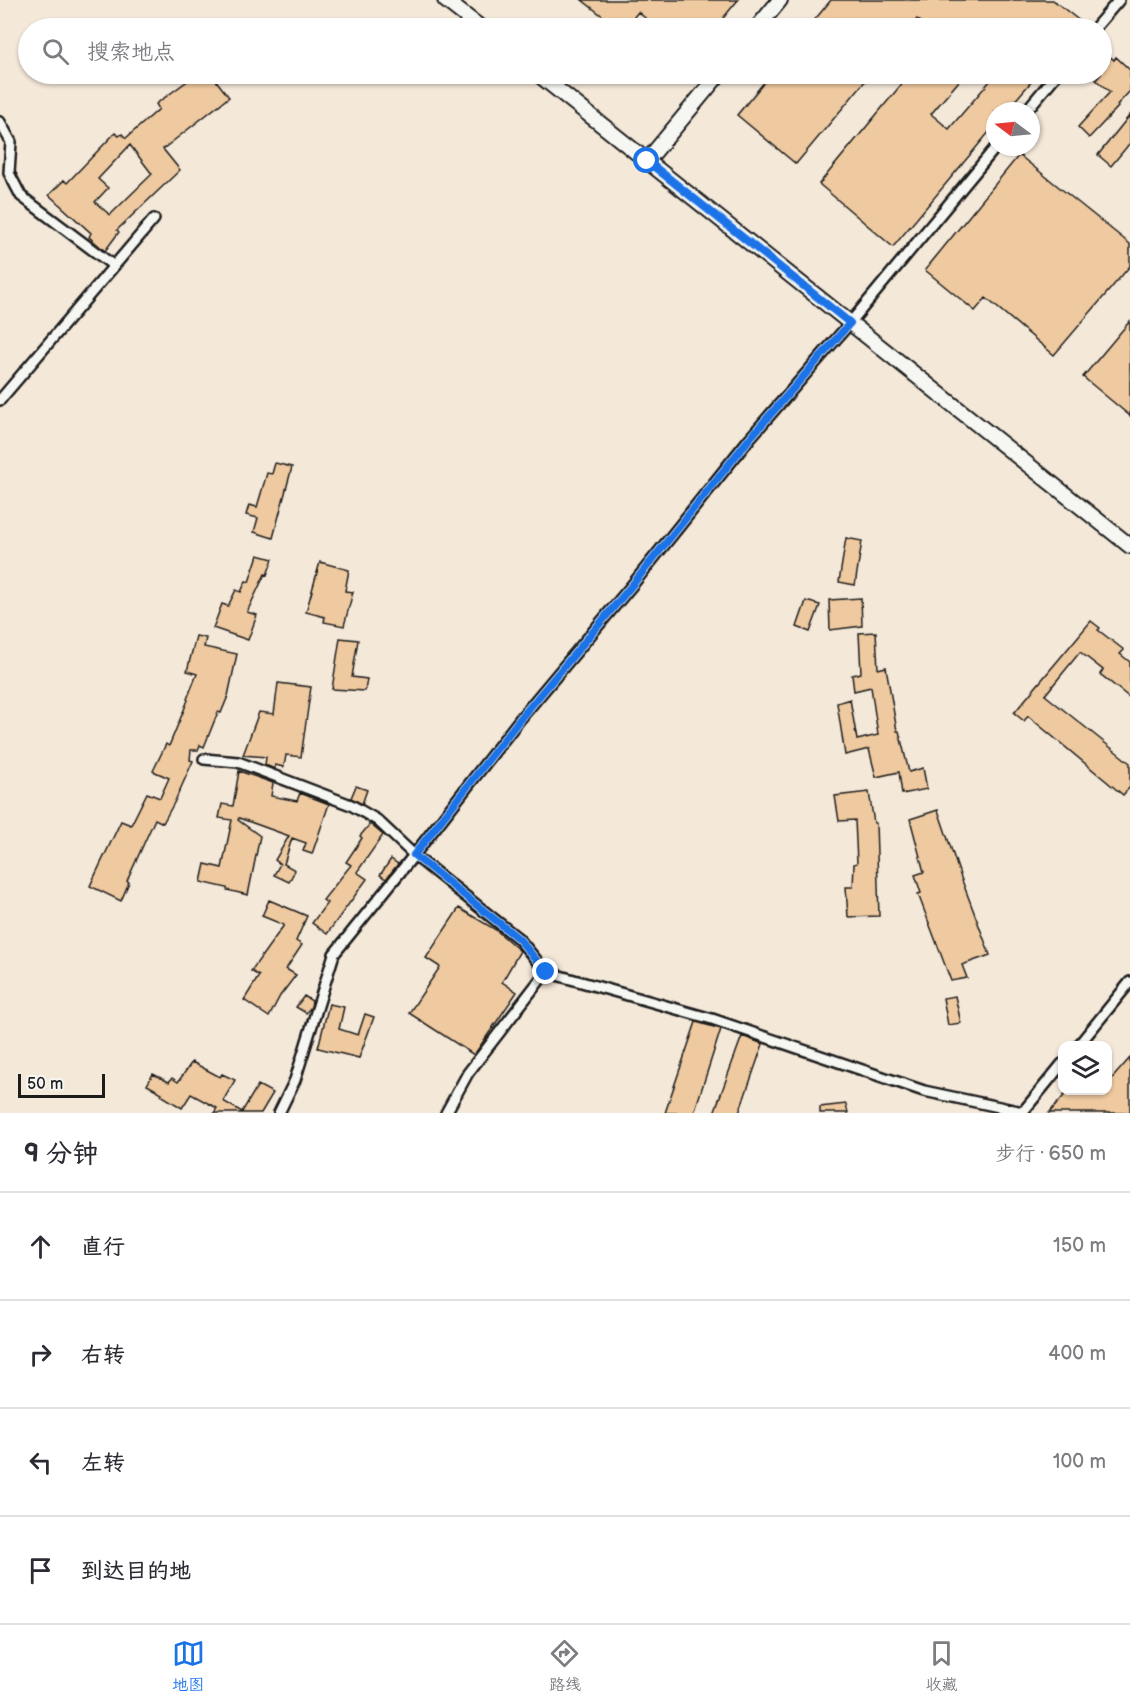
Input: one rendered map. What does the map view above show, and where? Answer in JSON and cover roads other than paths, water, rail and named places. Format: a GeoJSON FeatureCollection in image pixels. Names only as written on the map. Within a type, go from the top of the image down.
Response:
{"type":"FeatureCollection","features":[{"type":"Feature","properties":{"kind":"street"},"geometry":{"type":"LineString","coordinates":[[445,0],[468,18]]}},
{"type":"Feature","properties":{"kind":"street"},"geometry":{"type":"LineString","coordinates":[[765,18],[780,0]]}},
{"type":"Feature","properties":{"kind":"street"},"geometry":{"type":"LineString","coordinates":[[1104,18],[1119,0]]}},
{"type":"Feature","properties":{"kind":"street"},"geometry":{"type":"LineString","coordinates":[[551,84],[1130,546]]}},
{"type":"Feature","properties":{"kind":"street"},"geometry":{"type":"LineString","coordinates":[[647,161],[711,84]]}},
{"type":"Feature","properties":{"kind":"street"},"geometry":{"type":"LineString","coordinates":[[1034,102],[1049,84]]}},
{"type":"Feature","properties":{"kind":"street"},"geometry":{"type":"LineString","coordinates":[[0,122],[11,142],[9,173],[21,196],[114,266]]}},
{"type":"Feature","properties":{"kind":"street"},"geometry":{"type":"LineString","coordinates":[[279,1113],[295,1080],[333,954],[520,719],[633,584],[750,438],[850,323],[989,156]]}},
{"type":"Feature","properties":{"kind":"street"},"geometry":{"type":"LineString","coordinates":[[0,400],[153,219]]}},
{"type":"Feature","properties":{"kind":"street"},"geometry":{"type":"LineString","coordinates":[[204,759],[238,762],[351,805],[377,820],[414,855],[519,939],[546,972],[712,1019],[924,1091],[1022,1113],[1058,1069]]}},
{"type":"Feature","properties":{"kind":"street"},"geometry":{"type":"LineString","coordinates":[[446,1113],[468,1073],[546,972]]}},
{"type":"Feature","properties":{"kind":"street"},"geometry":{"type":"LineString","coordinates":[[1082,1041],[1130,982]]}}]}
